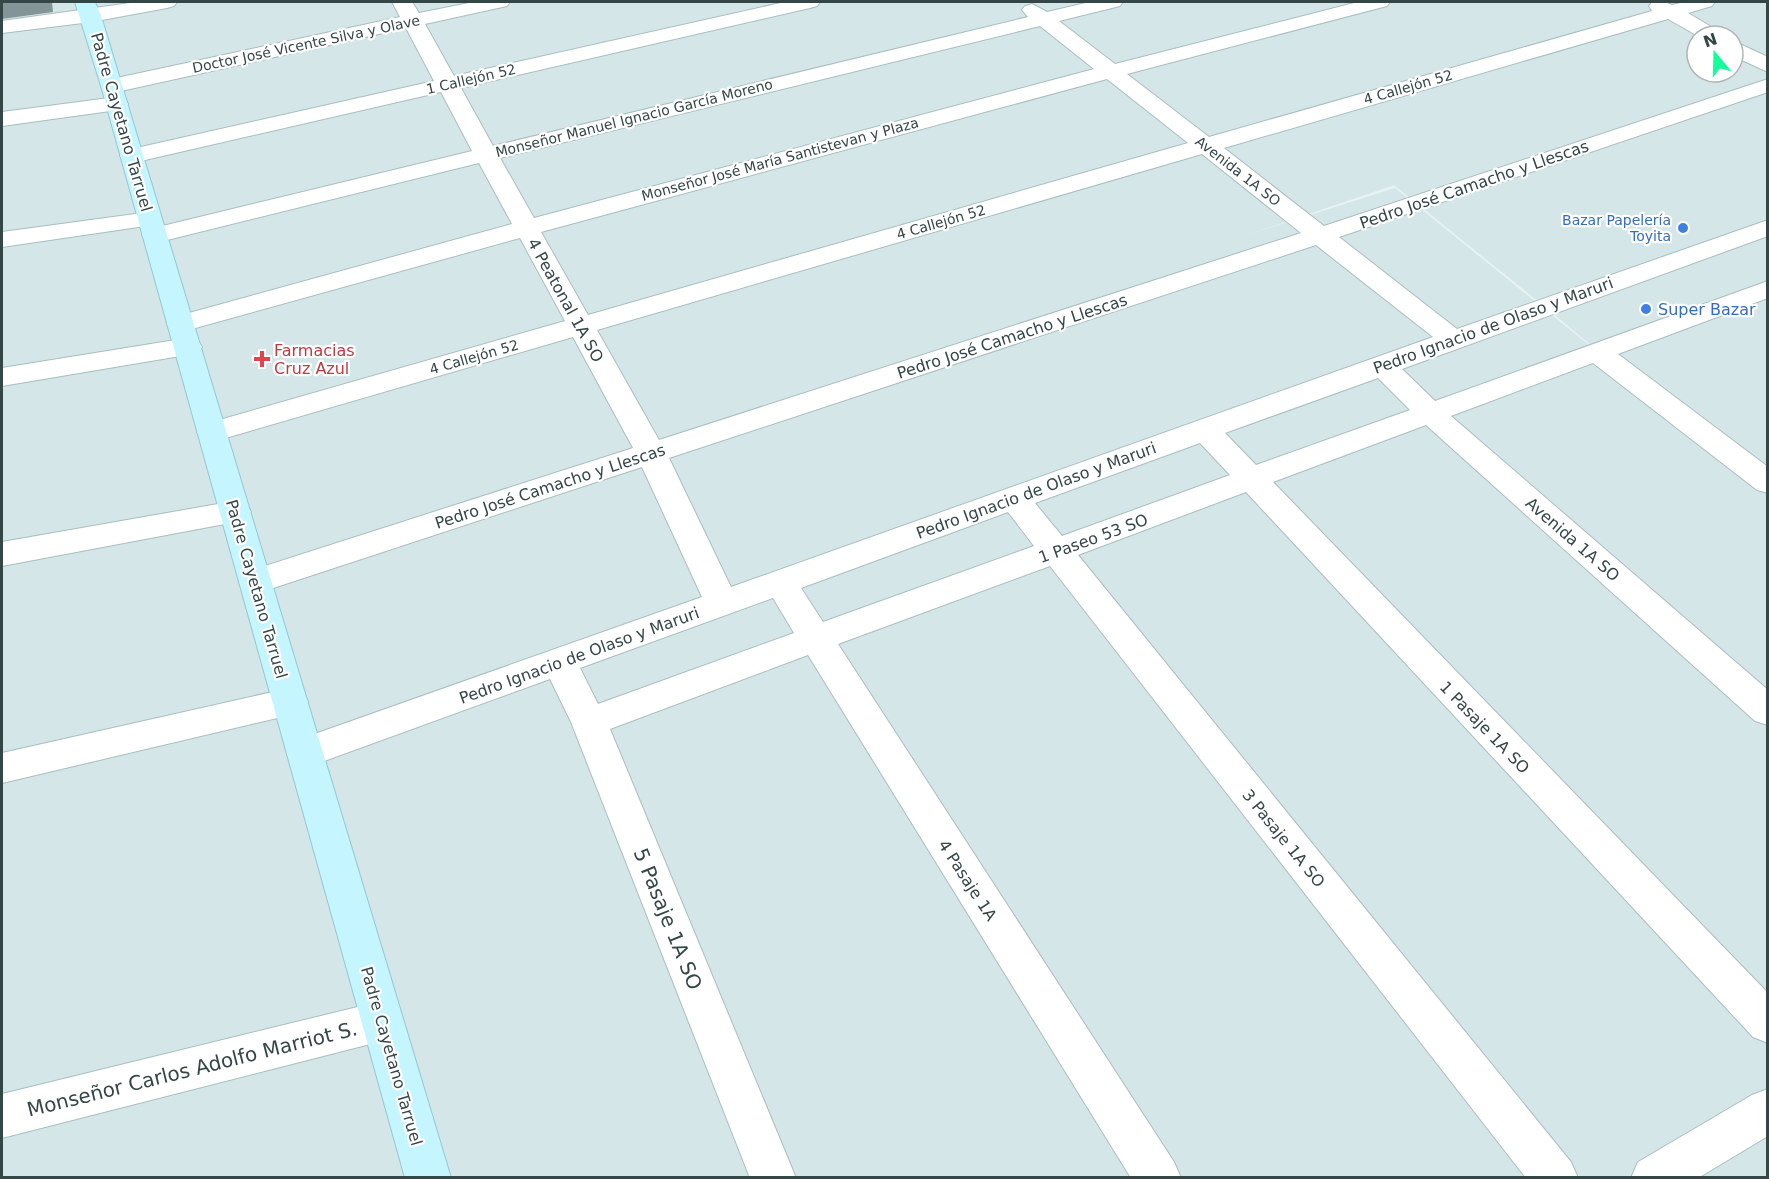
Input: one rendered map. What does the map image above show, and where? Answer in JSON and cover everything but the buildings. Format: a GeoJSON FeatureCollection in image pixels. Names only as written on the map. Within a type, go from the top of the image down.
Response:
{"type":"FeatureCollection","features":[{"type":"Feature","properties":{"kind":"street"},"geometry":{"type":"LineString","coordinates":[[2,27],[88,9],[167,2]]}},
{"type":"Feature","properties":{"kind":"street","name":"Doctor José Vicente Silva y Olave"},"geometry":{"type":"LineString","coordinates":[[2,119],[115,95],[407,11],[500,2]]}},
{"type":"Feature","properties":{"kind":"street","name":"1 Callejón 52"},"geometry":{"type":"LineString","coordinates":[[132,156],[810,2]]}},
{"type":"Feature","properties":{"kind":"street","name":"Avenida 1A SO"},"geometry":{"type":"LineString","coordinates":[[1021,2],[1454,339]]}},
{"type":"Feature","properties":{"kind":"street","name":"Monseñor Manuel Ignacio García Moreno"},"geometry":{"type":"LineString","coordinates":[[2,240],[153,227],[486,154],[1113,2]]}},
{"type":"Feature","properties":{"kind":"street","name":"Monseñor José María Santistevan y Plaza"},"geometry":{"type":"LineString","coordinates":[[2,377],[184,335],[526,227],[1110,71],[1380,2]]}},
{"type":"Feature","properties":{"kind":"street","name":"4 Callejón 52"},"geometry":{"type":"LineString","coordinates":[[212,432],[1206,146],[1660,7],[1706,2]]}},
{"type":"Feature","properties":{"kind":"street"},"geometry":{"type":"LineString","coordinates":[[1660,7],[1691,24]]}},
{"type":"Feature","properties":{"kind":"street","name":"Padre Cayetano Tarruel"},"geometry":{"type":"LineString","coordinates":[[88,9],[115,95],[428,1178]]}},
{"type":"Feature","properties":{"kind":"street","name":"4 Peatonal 1A SO"},"geometry":{"type":"LineString","coordinates":[[407,11],[651,453],[722,603]]}},
{"type":"Feature","properties":{"kind":"street"},"geometry":{"type":"LineString","coordinates":[[1745,54],[1767,66]]}},
{"type":"Feature","properties":{"kind":"street","name":"Pedro José Camacho y Llescas"},"geometry":{"type":"LineString","coordinates":[[255,582],[1321,235],[1767,85]]}},
{"type":"Feature","properties":{"kind":"street","name":"Pedro Ignacio de Olaso y Maruri"},"geometry":{"type":"LineString","coordinates":[[305,753],[1767,226]]}},
{"type":"Feature","properties":{"kind":"street","name":"1 Paseo 53 SO"},"geometry":{"type":"LineString","coordinates":[[589,723],[1598,353],[1762,296]]}},
{"type":"Feature","properties":{"kind":"street"},"geometry":{"type":"LineString","coordinates":[[1598,353],[1767,483]]}},
{"type":"Feature","properties":{"kind":"street","name":"Avenida 1A SO"},"geometry":{"type":"LineString","coordinates":[[1382,365],[1431,414],[1767,711]]}},
{"type":"Feature","properties":{"kind":"street","name":"1 Pasaje 1A SO"},"geometry":{"type":"LineString","coordinates":[[1204,429],[1767,1023]]}},
{"type":"Feature","properties":{"kind":"street","name":"3 Pasaje 1A SO"},"geometry":{"type":"LineString","coordinates":[[1014,498],[1555,1178]]}},
{"type":"Feature","properties":{"kind":"street"},"geometry":{"type":"LineString","coordinates":[[2,554],[235,512]]}},
{"type":"Feature","properties":{"kind":"street","name":"4 Pasaje 1A"},"geometry":{"type":"LineString","coordinates":[[780,582],[1158,1178]]}},
{"type":"Feature","properties":{"kind":"street","name":"5 Pasaje 1A SO"},"geometry":{"type":"LineString","coordinates":[[559,662],[589,723],[773,1178]]}},
{"type":"Feature","properties":{"kind":"street"},"geometry":{"type":"LineString","coordinates":[[2,768],[290,702]]}},
{"type":"Feature","properties":{"kind":"street","name":"Monseñor Carlos Adolfo Marriot S."},"geometry":{"type":"LineString","coordinates":[[2,1116],[382,1022]]}},
{"type":"Feature","properties":{"kind":"street"},"geometry":{"type":"LineString","coordinates":[[1654,1178],[1767,1111]]}},
{"type":"Feature","properties":{"kind":"shaded area"},"geometry":{"type":"Polygon","coordinates":[[[2,2],[1767,2],[1767,226],[1539,302],[1394,185],[1244,236],[1395,188],[1648,393],[1767,486],[1767,1177],[439,1177],[249,577],[286,697],[2,756],[2,2]]]}},
{"type":"Feature","properties":{"kind":"shaded area"},"geometry":{"type":"Polygon","coordinates":[[[1767,229],[1767,481],[1598,351],[1543,305],[1767,229]]]}},
{"type":"Feature","properties":{"kind":"shaded area"},"geometry":{"type":"Polygon","coordinates":[[[289,704],[408,1177],[2,1177],[2,765],[289,704]]]}},
{"type":"Feature","properties":{"kind":"place","name":"Bazar Papelería Toyita"},"geometry":{"type":"Point","coordinates":[1683,228]}},
{"type":"Feature","properties":{"kind":"place","name":"Super Bazar"},"geometry":{"type":"Point","coordinates":[1646,309]}},
{"type":"Feature","properties":{"kind":"place","name":"Farmacias Cruz Azul"},"geometry":{"type":"Point","coordinates":[262,359]}}]}
